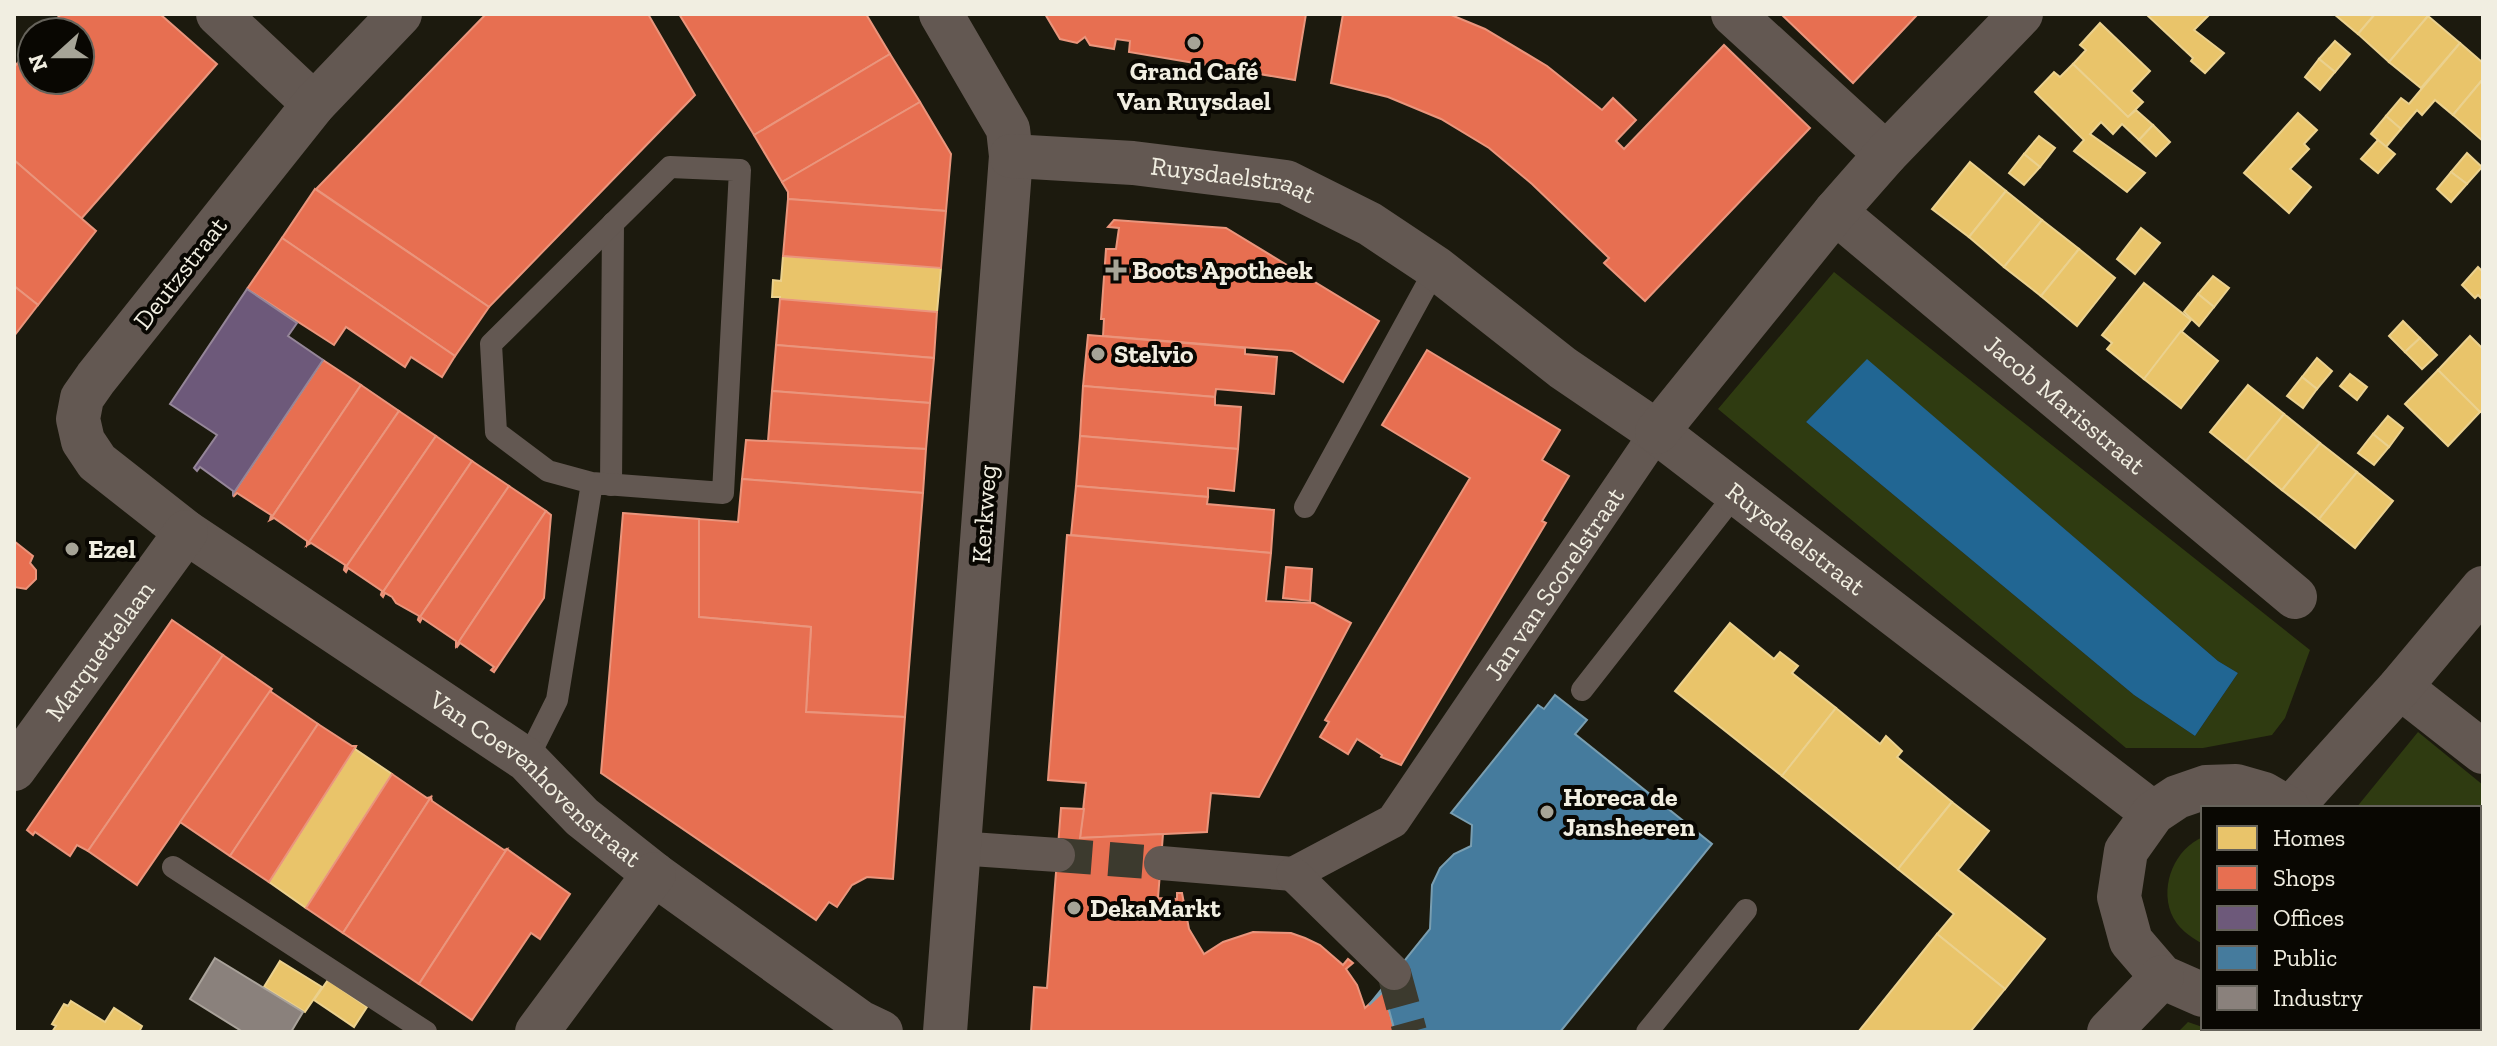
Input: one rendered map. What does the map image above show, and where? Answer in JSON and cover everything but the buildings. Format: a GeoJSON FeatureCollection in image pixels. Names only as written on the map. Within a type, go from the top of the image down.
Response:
{"type":"FeatureCollection","features":[{"type":"Feature","properties":{"kind":"street"},"geometry":{"type":"LineString","coordinates":[[218,14],[314,104]]}},
{"type":"Feature","properties":{"kind":"street","name":"Deutzstraat"},"geometry":{"type":"LineString","coordinates":[[186,532],[97,462],[83,441],[78,419],[82,398],[314,104],[400,14]]}},
{"type":"Feature","properties":{"kind":"street","name":"Kerkweg"},"geometry":{"type":"LineString","coordinates":[[941,14],[1008,129],[1011,156],[945,1032]]}},
{"type":"Feature","properties":{"kind":"street"},"geometry":{"type":"LineString","coordinates":[[1733,14],[1886,154]]}},
{"type":"Feature","properties":{"kind":"street","name":"Jan van Scorelstraat"},"geometry":{"type":"LineString","coordinates":[[1293,874],[1393,821],[1657,432],[1835,212],[1886,154],[2021,14]]}},
{"type":"Feature","properties":{"kind":"street","name":"Ruysdaelstraat"},"geometry":{"type":"LineString","coordinates":[[1011,156],[1133,163],[1286,182],[1370,224],[1436,268],[1563,368],[1657,432],[1737,492],[2153,813]]}},
{"type":"Feature","properties":{"kind":"street","name":"Jacob Marisstraat"},"geometry":{"type":"LineString","coordinates":[[1835,212],[2295,597]]}},
{"type":"Feature","properties":{"kind":"street","name":"Van Coevenhovenstraat"},"geometry":{"type":"LineString","coordinates":[[186,532],[527,760],[582,817],[654,874],[860,1022],[881,1032]]}},
{"type":"Feature","properties":{"kind":"street","name":"Marquettelaan"},"geometry":{"type":"LineString","coordinates":[[14,769],[186,532]]}},
{"type":"Feature","properties":{"kind":"street"},"geometry":{"type":"LineString","coordinates":[[2292,806],[2400,687],[2483,588]]}},
{"type":"Feature","properties":{"kind":"street"},"geometry":{"type":"LineString","coordinates":[[2400,687],[2483,752]]}},
{"type":"Feature","properties":{"kind":"street"},"geometry":{"type":"LineString","coordinates":[[2201,994],[2162,977],[2131,941],[2119,897],[2126,851],[2153,813],[2177,797],[2206,787],[2236,786],[2264,794],[2286,806]]}},
{"type":"Feature","properties":{"kind":"street"},"geometry":{"type":"LineString","coordinates":[[957,848],[1058,855]]}},
{"type":"Feature","properties":{"kind":"street"},"geometry":{"type":"LineString","coordinates":[[1161,863],[1293,874],[1394,973]]}},
{"type":"Feature","properties":{"kind":"street"},"geometry":{"type":"LineString","coordinates":[[537,1032],[654,874]]}},
{"type":"Feature","properties":{"kind":"street"},"geometry":{"type":"LineString","coordinates":[[2109,1032],[2162,977]]}},
{"type":"Feature","properties":{"kind":"lane"},"geometry":{"type":"LineString","coordinates":[[670,167],[740,170],[723,493],[602,484],[548,471],[496,432],[491,344],[670,167]]}},
{"type":"Feature","properties":{"kind":"lane"},"geometry":{"type":"LineString","coordinates":[[527,760],[557,700],[602,484],[613,223]]}},
{"type":"Feature","properties":{"kind":"lane"},"geometry":{"type":"LineString","coordinates":[[1305,507],[1436,268]]}},
{"type":"Feature","properties":{"kind":"lane"},"geometry":{"type":"LineString","coordinates":[[1582,690],[1737,492]]}},
{"type":"Feature","properties":{"kind":"lane"},"geometry":{"type":"LineString","coordinates":[[173,867],[426,1032]]}},
{"type":"Feature","properties":{"kind":"lane"},"geometry":{"type":"LineString","coordinates":[[1647,1032],[1746,910]]}},
{"type":"Feature","properties":{"kind":"green space"},"geometry":{"type":"Polygon","coordinates":[[[1834,272],[2310,650],[2285,718],[2272,735],[2203,748],[2126,748],[1718,409],[1834,272]],[[1867,360],[1806,422],[2134,695],[2195,736],[2238,673],[2218,661],[1867,360]]]}},
{"type":"Feature","properties":{"kind":"green space"},"geometry":{"type":"Polygon","coordinates":[[[2418,732],[2483,785],[2483,867],[2481,806],[2358,806],[2418,732]]]}},
{"type":"Feature","properties":{"kind":"green space"},"geometry":{"type":"Polygon","coordinates":[[[2201,838],[2201,943],[2177,923],[2171,913],[2167,891],[2172,869],[2193,843],[2201,838]]]}},
{"type":"Feature","properties":{"kind":"green space"},"geometry":{"type":"Polygon","coordinates":[[[2481,966],[2483,967],[2483,1031],[2481,1030],[2481,966]]]}},
{"type":"Feature","properties":{"kind":"green space"},"geometry":{"type":"Polygon","coordinates":[[[2188,1022],[2201,1026],[2201,1030],[2292,1032],[2178,1032],[2188,1022]]]}},
{"type":"Feature","properties":{"kind":"water"},"geometry":{"type":"Polygon","coordinates":[[[1867,359],[2218,661],[2238,673],[2195,736],[2134,695],[1806,422],[1867,359]]]}},
{"type":"Feature","properties":{"kind":"water"},"geometry":{"type":"Polygon","coordinates":[[[2481,866],[2483,867],[2483,967],[2481,966],[2481,866]]]}},
{"type":"Feature","properties":{"kind":"tunnel"},"geometry":{"type":"LineString","coordinates":[[1058,855],[1161,863]]}},
{"type":"Feature","properties":{"kind":"tunnel"},"geometry":{"type":"LineString","coordinates":[[1394,973],[1410,1032]]}},
{"type":"Feature","properties":{"kind":"place","name":"Grand Café Van Ruysdael"},"geometry":{"type":"Point","coordinates":[1194,43]}},
{"type":"Feature","properties":{"kind":"place","name":"Boots Apotheek"},"geometry":{"type":"Point","coordinates":[1116,270]}},
{"type":"Feature","properties":{"kind":"place","name":"Stelvio"},"geometry":{"type":"Point","coordinates":[1098,354]}},
{"type":"Feature","properties":{"kind":"place","name":"Ezel"},"geometry":{"type":"Point","coordinates":[72,549]}},
{"type":"Feature","properties":{"kind":"place","name":"Horeca de Jansheeren"},"geometry":{"type":"Point","coordinates":[1547,812]}},
{"type":"Feature","properties":{"kind":"place","name":"DekaMarkt"},"geometry":{"type":"Point","coordinates":[1074,908]}}]}
